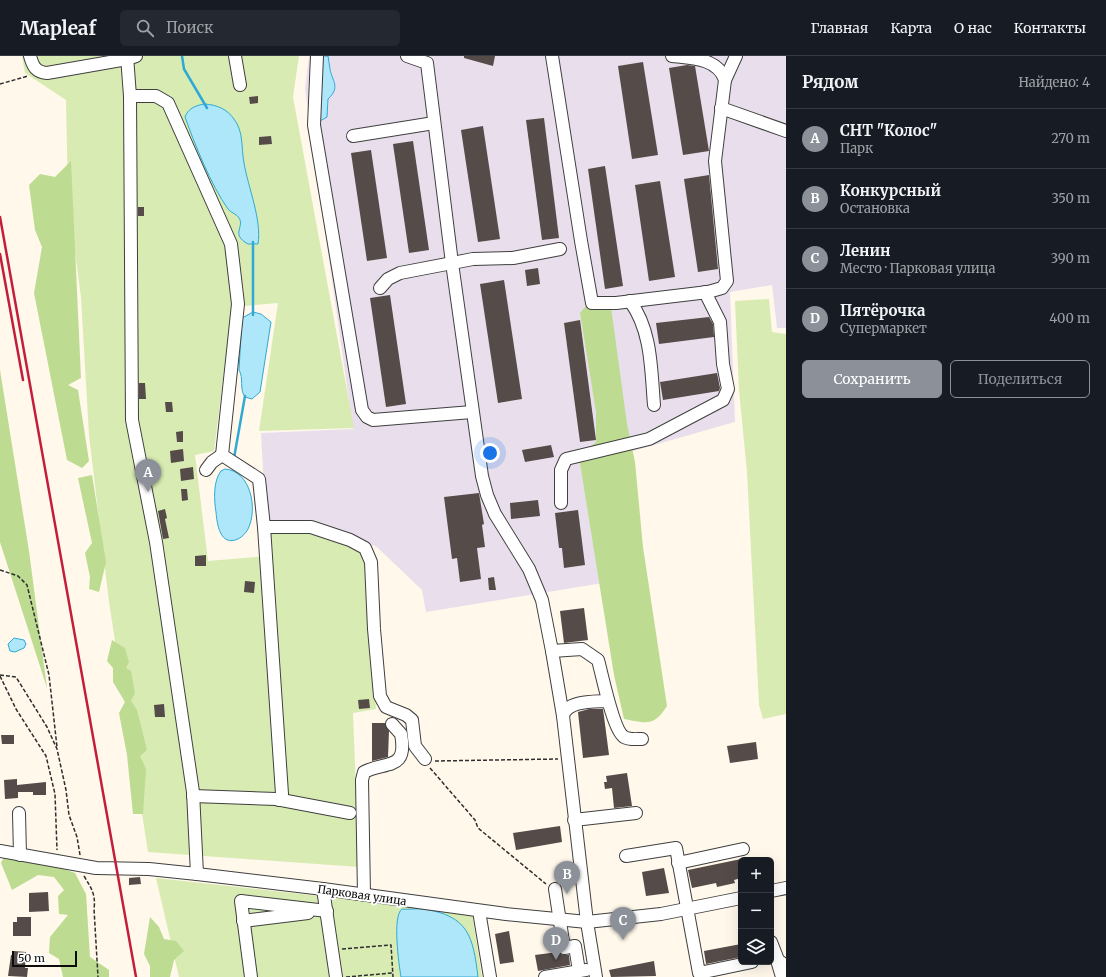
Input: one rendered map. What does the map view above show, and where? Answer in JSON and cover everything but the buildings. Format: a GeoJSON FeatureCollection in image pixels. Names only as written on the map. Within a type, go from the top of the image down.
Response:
{"type":"FeatureCollection","features":[{"type":"Feature","properties":{"kind":"street"},"geometry":{"type":"LineString","coordinates":[[30,56],[34,68],[40,72],[47,73],[130,57],[132,420],[156,542],[193,796],[197,874]]}},
{"type":"Feature","properties":{"kind":"street"},"geometry":{"type":"LineString","coordinates":[[235,56],[240,85]]}},
{"type":"Feature","properties":{"kind":"street"},"geometry":{"type":"LineString","coordinates":[[317,56],[314,125],[362,410],[367,417],[373,420],[472,412]]}},
{"type":"Feature","properties":{"kind":"street"},"geometry":{"type":"LineString","coordinates":[[407,56],[427,63],[452,263],[482,476],[487,495],[495,514],[529,569],[542,600],[562,716],[587,922],[596,973],[579,971],[545,977]]}},
{"type":"Feature","properties":{"kind":"street"},"geometry":{"type":"LineString","coordinates":[[552,56],[592,303],[630,301],[704,292],[722,288],[727,281],[715,169],[725,80],[736,56]]}},
{"type":"Feature","properties":{"kind":"street"},"geometry":{"type":"LineString","coordinates":[[672,56],[695,58],[710,63],[723,72],[725,80]]}},
{"type":"Feature","properties":{"kind":"street"},"geometry":{"type":"LineString","coordinates":[[130,96],[156,96],[168,103],[231,244],[238,304],[222,454],[212,462],[206,470]]}},
{"type":"Feature","properties":{"kind":"street"},"geometry":{"type":"LineString","coordinates":[[721,108],[786,130]]}},
{"type":"Feature","properties":{"kind":"street"},"geometry":{"type":"LineString","coordinates":[[353,136],[434,123]]}},
{"type":"Feature","properties":{"kind":"street"},"geometry":{"type":"LineString","coordinates":[[380,288],[388,279],[397,274],[473,259],[513,258],[560,249]]}},
{"type":"Feature","properties":{"kind":"street"},"geometry":{"type":"LineString","coordinates":[[561,503],[561,470],[566,459],[649,439],[723,400],[728,389],[720,322],[704,292]]}},
{"type":"Feature","properties":{"kind":"street"},"geometry":{"type":"LineString","coordinates":[[630,301],[641,318],[646,334],[654,405]]}},
{"type":"Feature","properties":{"kind":"street"},"geometry":{"type":"LineString","coordinates":[[222,454],[259,479],[264,527],[282,794],[279,800]]}},
{"type":"Feature","properties":{"kind":"street"},"geometry":{"type":"LineString","coordinates":[[264,527],[311,527],[350,540],[365,548],[369,554],[371,562],[374,629],[380,696],[386,707],[406,715],[412,720],[415,746],[425,759]]}},
{"type":"Feature","properties":{"kind":"street"},"geometry":{"type":"LineString","coordinates":[[552,651],[582,648],[598,660],[608,701],[620,733],[625,738],[642,739]]}},
{"type":"Feature","properties":{"kind":"street"},"geometry":{"type":"LineString","coordinates":[[562,716],[564,711],[570,706],[608,701]]}},
{"type":"Feature","properties":{"kind":"street"},"geometry":{"type":"LineString","coordinates":[[364,895],[362,780],[364,772],[393,765],[398,760],[402,750],[401,734],[392,724]]}},
{"type":"Feature","properties":{"kind":"street"},"geometry":{"type":"LineString","coordinates":[[193,796],[279,800],[350,813]]}},
{"type":"Feature","properties":{"kind":"street"},"geometry":{"type":"LineString","coordinates":[[19,813],[20,855]]}},
{"type":"Feature","properties":{"kind":"street"},"geometry":{"type":"LineString","coordinates":[[574,820],[636,813]]}},
{"type":"Feature","properties":{"kind":"street"},"geometry":{"type":"LineString","coordinates":[[626,856],[676,848],[686,909],[699,973],[738,965]]}},
{"type":"Feature","properties":{"kind":"street"},"geometry":{"type":"LineString","coordinates":[[678,863],[743,849]]}},
{"type":"Feature","properties":{"kind":"street","name":"Парковая улица"},"geometry":{"type":"LineString","coordinates":[[0,851],[104,869],[149,869],[197,874],[323,889],[479,911],[587,922],[661,914],[738,899]]}},
{"type":"Feature","properties":{"kind":"street"},"geometry":{"type":"LineString","coordinates":[[238,879],[251,977]]}},
{"type":"Feature","properties":{"kind":"street"},"geometry":{"type":"LineString","coordinates":[[555,888],[564,948],[576,946],[579,971]]}},
{"type":"Feature","properties":{"kind":"street"},"geometry":{"type":"LineString","coordinates":[[774,891],[786,888]]}},
{"type":"Feature","properties":{"kind":"street"},"geometry":{"type":"LineString","coordinates":[[323,889],[336,977]]}},
{"type":"Feature","properties":{"kind":"street"},"geometry":{"type":"LineString","coordinates":[[241,900],[327,911]]}},
{"type":"Feature","properties":{"kind":"street"},"geometry":{"type":"LineString","coordinates":[[244,921],[327,911]]}},
{"type":"Feature","properties":{"kind":"street"},"geometry":{"type":"LineString","coordinates":[[479,911],[490,977]]}},
{"type":"Feature","properties":{"kind":"street"},"geometry":{"type":"LineString","coordinates":[[774,957],[786,966]]}},
{"type":"Feature","properties":{"kind":"street"},"geometry":{"type":"LineString","coordinates":[[774,957],[782,977]]}},
{"type":"Feature","properties":{"kind":"path"},"geometry":{"type":"LineString","coordinates":[[0,84],[40,72]]}},
{"type":"Feature","properties":{"kind":"path"},"geometry":{"type":"LineString","coordinates":[[0,570],[18,576],[27,585],[49,675],[57,749],[66,790],[69,815],[77,837],[84,877],[95,894],[98,977]]}},
{"type":"Feature","properties":{"kind":"path"},"geometry":{"type":"LineString","coordinates":[[57,749],[47,727],[16,677],[0,676],[16,709],[46,756],[55,794],[57,862]]}},
{"type":"Feature","properties":{"kind":"path"},"geometry":{"type":"LineString","coordinates":[[425,759],[437,762],[567,759]]}},
{"type":"Feature","properties":{"kind":"path"},"geometry":{"type":"LineString","coordinates":[[425,759],[431,770],[475,820],[478,828],[542,882],[555,888]]}},
{"type":"Feature","properties":{"kind":"path"},"geometry":{"type":"LineString","coordinates":[[332,950],[391,945],[393,977]]}},
{"type":"Feature","properties":{"kind":"path"},"geometry":{"type":"LineString","coordinates":[[346,977],[392,972]]}},
{"type":"Feature","properties":{"kind":"shaded area"},"geometry":{"type":"Polygon","coordinates":[[[309,56],[786,56],[786,328],[777,328],[772,285],[730,292],[735,422],[633,451],[581,469],[603,583],[426,612],[422,590],[377,547],[311,520],[266,521],[261,433],[353,429],[305,89],[309,56]]]}},
{"type":"Feature","properties":{"kind":"green space"},"geometry":{"type":"Polygon","coordinates":[[[22,56],[299,56],[293,97],[354,428],[259,431],[278,303],[232,307],[214,451],[195,455],[208,561],[269,556],[268,532],[314,531],[358,550],[365,556],[376,709],[353,713],[359,867],[148,852],[109,602],[89,435],[81,297],[68,198],[66,100],[25,73],[22,56]]]}},
{"type":"Feature","properties":{"kind":"green space"},"geometry":{"type":"Polygon","coordinates":[[[71,161],[81,378],[68,385],[78,390],[89,461],[82,468],[67,460],[34,293],[42,247],[35,230],[29,185],[40,174],[55,177],[71,161]]]}},
{"type":"Feature","properties":{"kind":"green space"},"geometry":{"type":"Polygon","coordinates":[[[769,299],[772,332],[786,334],[786,714],[763,719],[759,705],[747,472],[739,390],[735,301],[769,299]]]}},
{"type":"Feature","properties":{"kind":"green space"},"geometry":{"type":"Polygon","coordinates":[[[585,307],[611,307],[627,424],[635,462],[643,547],[667,706],[658,717],[649,722],[638,722],[624,719],[614,675],[579,457],[596,442],[596,412],[580,313],[585,307]]]}},
{"type":"Feature","properties":{"kind":"green space"},"geometry":{"type":"Polygon","coordinates":[[[0,370],[29,551],[47,688],[0,542],[0,370]]]}},
{"type":"Feature","properties":{"kind":"green space"},"geometry":{"type":"Polygon","coordinates":[[[92,475],[106,562],[99,592],[89,589],[90,577],[85,553],[92,543],[78,478],[92,475]]]}},
{"type":"Feature","properties":{"kind":"green space"},"geometry":{"type":"Polygon","coordinates":[[[112,640],[125,648],[129,662],[126,668],[131,671],[135,693],[131,701],[137,710],[147,750],[140,756],[146,769],[143,814],[133,814],[127,755],[119,713],[125,702],[113,682],[113,668],[107,661],[112,640]]]}},
{"type":"Feature","properties":{"kind":"green space"},"geometry":{"type":"Polygon","coordinates":[[[4,857],[52,865],[75,873],[86,894],[90,957],[109,970],[109,977],[63,977],[59,959],[49,953],[50,937],[68,915],[59,914],[58,896],[64,890],[54,877],[38,875],[12,890],[1,863],[4,857]]]}},
{"type":"Feature","properties":{"kind":"green space"},"geometry":{"type":"Polygon","coordinates":[[[156,878],[472,913],[482,977],[179,977],[156,878]]]}},
{"type":"Feature","properties":{"kind":"green space"},"geometry":{"type":"Polygon","coordinates":[[[150,917],[159,927],[164,939],[176,941],[184,951],[174,960],[170,977],[150,977],[150,966],[144,954],[150,917]]]}},
{"type":"Feature","properties":{"kind":"water"},"geometry":{"type":"Polygon","coordinates":[[[323,56],[328,56],[335,87],[332,95],[328,99],[327,117],[320,121],[323,56]]]}},
{"type":"Feature","properties":{"kind":"water"},"geometry":{"type":"Polygon","coordinates":[[[199,105],[214,105],[225,110],[234,119],[239,129],[242,140],[244,163],[258,225],[258,244],[248,244],[240,237],[239,218],[228,209],[222,199],[204,164],[189,128],[185,117],[188,111],[199,105]]]}},
{"type":"Feature","properties":{"kind":"water"},"geometry":{"type":"Polygon","coordinates":[[[253,312],[261,314],[271,322],[260,392],[252,399],[245,397],[243,394],[239,370],[242,318],[253,312]]]}},
{"type":"Feature","properties":{"kind":"water"},"geometry":{"type":"Polygon","coordinates":[[[225,469],[234,471],[241,476],[250,492],[252,502],[251,521],[248,529],[241,537],[232,541],[227,540],[221,533],[217,522],[215,507],[215,485],[218,475],[225,469]]]}},
{"type":"Feature","properties":{"kind":"water"},"geometry":{"type":"Polygon","coordinates":[[[14,638],[24,640],[26,644],[24,648],[15,652],[10,651],[8,644],[14,638]]]}},
{"type":"Feature","properties":{"kind":"water"},"geometry":{"type":"Polygon","coordinates":[[[402,909],[424,909],[439,912],[460,923],[471,940],[478,977],[401,977],[398,952],[397,921],[399,913],[402,909]]]}},
{"type":"Feature","properties":{"kind":"waterway"},"geometry":{"type":"LineString","coordinates":[[182,56],[184,69],[207,108]]}},
{"type":"Feature","properties":{"kind":"waterway"},"geometry":{"type":"LineString","coordinates":[[253,242],[253,315]]}},
{"type":"Feature","properties":{"kind":"waterway"},"geometry":{"type":"LineString","coordinates":[[234,458],[245,396]]}},
{"type":"Feature","properties":{"kind":"railway"},"geometry":{"type":"LineString","coordinates":[[0,217],[136,977]]}},
{"type":"Feature","properties":{"kind":"railway"},"geometry":{"type":"LineString","coordinates":[[0,254],[23,380]]}},
{"type":"Feature","properties":{"kind":"place","name":"СНТ \"Колос\""},"geometry":{"type":"Point","coordinates":[148,492]}},
{"type":"Feature","properties":{"kind":"place","name":"Конкурсный"},"geometry":{"type":"Point","coordinates":[567,894]}},
{"type":"Feature","properties":{"kind":"place","name":"Ленин"},"geometry":{"type":"Point","coordinates":[623,940]}},
{"type":"Feature","properties":{"kind":"place","name":"Пятёрочка"},"geometry":{"type":"Point","coordinates":[556,960]}}]}
